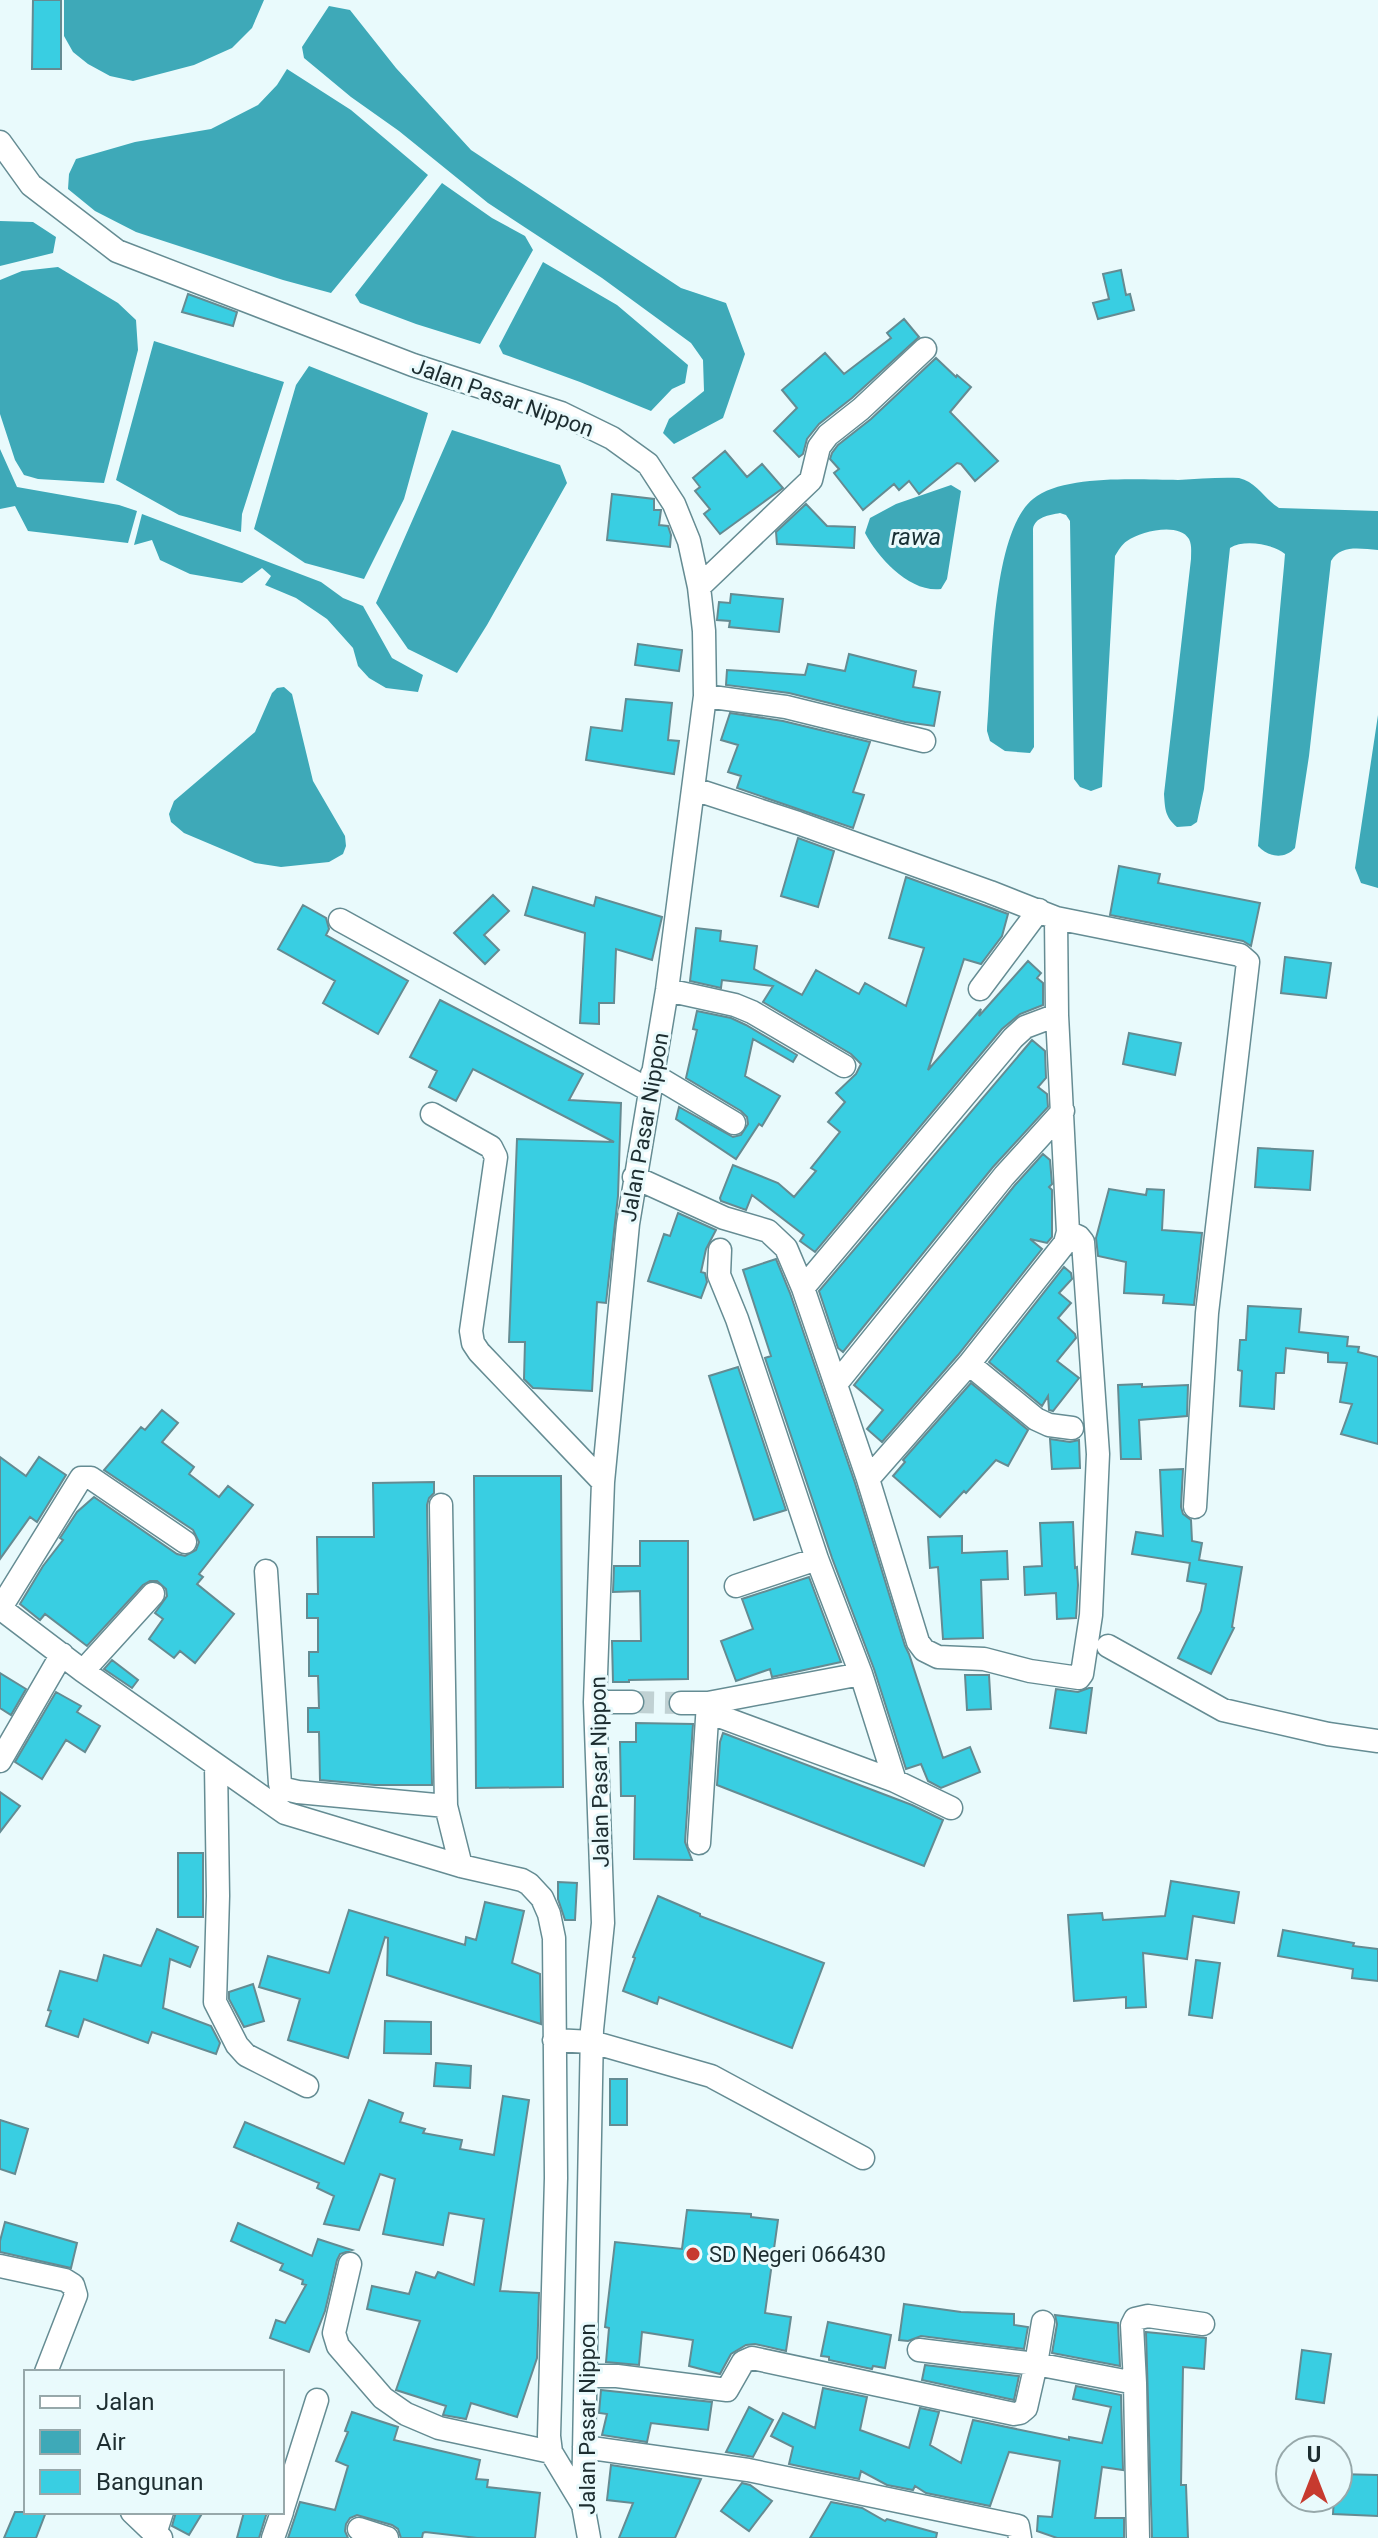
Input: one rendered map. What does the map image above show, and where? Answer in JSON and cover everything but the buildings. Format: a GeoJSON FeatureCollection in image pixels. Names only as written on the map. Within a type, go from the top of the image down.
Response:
{"type":"FeatureCollection","features":[{"type":"Feature","properties":{"kind":"street","name":"Jalan Pasar Nippon"},"geometry":{"type":"LineString","coordinates":[[0,142],[31,185],[117,251],[413,365],[561,413],[612,438],[648,464],[674,504],[689,541],[704,631],[705,696],[667,990],[634,1177],[603,1482],[595,1702],[603,1923],[592,2042],[583,2505],[589,2538]]}},
{"type":"Feature","properties":{"kind":"street"},"geometry":{"type":"LineString","coordinates":[[699,587],[803,488],[814,475],[819,447],[828,435],[861,409],[925,349]]}},
{"type":"Feature","properties":{"kind":"street"},"geometry":{"type":"LineString","coordinates":[[705,696],[786,707],[924,741]]}},
{"type":"Feature","properties":{"kind":"street"},"geometry":{"type":"LineString","coordinates":[[694,789],[1048,914],[1240,955],[1248,962],[1207,1313],[1195,1507]]}},
{"type":"Feature","properties":{"kind":"street"},"geometry":{"type":"LineString","coordinates":[[980,989],[1048,914]]}},
{"type":"Feature","properties":{"kind":"street"},"geometry":{"type":"LineString","coordinates":[[868,1479],[969,1364],[1060,1251],[1068,1232],[1057,1015],[1048,914]]}},
{"type":"Feature","properties":{"kind":"street"},"geometry":{"type":"LineString","coordinates":[[340,920],[734,1123]]}},
{"type":"Feature","properties":{"kind":"street"},"geometry":{"type":"LineString","coordinates":[[667,990],[727,1003],[752,1012],[844,1066]]}},
{"type":"Feature","properties":{"kind":"street"},"geometry":{"type":"LineString","coordinates":[[803,1288],[1013,1038],[1025,1027],[1057,1015]]}},
{"type":"Feature","properties":{"kind":"street"},"geometry":{"type":"LineString","coordinates":[[836,1384],[1004,1176],[1063,1111]]}},
{"type":"Feature","properties":{"kind":"street"},"geometry":{"type":"LineString","coordinates":[[432,1114],[491,1147],[496,1157],[471,1331],[473,1343],[603,1482]]}},
{"type":"Feature","properties":{"kind":"street"},"geometry":{"type":"LineString","coordinates":[[634,1177],[724,1218],[775,1235],[786,1248],[836,1384],[918,1642],[924,1650],[938,1657],[984,1659],[1030,1671],[1079,1678],[1091,1615],[1098,1454],[1083,1242],[1068,1232]]}},
{"type":"Feature","properties":{"kind":"street"},"geometry":{"type":"LineString","coordinates":[[720,1250],[719,1275],[737,1319],[817,1559],[861,1674],[895,1781]]}},
{"type":"Feature","properties":{"kind":"street"},"geometry":{"type":"LineString","coordinates":[[969,1364],[1036,1419],[1049,1425],[1072,1428]]}},
{"type":"Feature","properties":{"kind":"street"},"geometry":{"type":"LineString","coordinates":[[185,1542],[91,1478],[81,1478],[0,1609],[285,1813],[461,1866],[522,1880],[542,1898],[553,1925],[556,2178],[549,2421],[551,2452],[583,2505]]}},
{"type":"Feature","properties":{"kind":"street"},"geometry":{"type":"LineString","coordinates":[[441,1505],[446,1806],[461,1866]]}},
{"type":"Feature","properties":{"kind":"street"},"geometry":{"type":"LineString","coordinates":[[736,1586],[817,1559]]}},
{"type":"Feature","properties":{"kind":"street"},"geometry":{"type":"LineString","coordinates":[[266,1571],[280,1784],[298,1792],[446,1806]]}},
{"type":"Feature","properties":{"kind":"street"},"geometry":{"type":"LineString","coordinates":[[83,1671],[153,1594]]}},
{"type":"Feature","properties":{"kind":"street"},"geometry":{"type":"LineString","coordinates":[[1108,1646],[1223,1710],[1328,1734],[1378,1741]]}},
{"type":"Feature","properties":{"kind":"street"},"geometry":{"type":"LineString","coordinates":[[0,1761],[62,1654]]}},
{"type":"Feature","properties":{"kind":"street"},"geometry":{"type":"LineString","coordinates":[[708,1708],[861,1674]]}},
{"type":"Feature","properties":{"kind":"street"},"geometry":{"type":"LineString","coordinates":[[595,1702],[632,1702]]}},
{"type":"Feature","properties":{"kind":"street"},"geometry":{"type":"LineString","coordinates":[[681,1703],[708,1708],[895,1781],[951,1808]]}},
{"type":"Feature","properties":{"kind":"street"},"geometry":{"type":"LineString","coordinates":[[699,1843],[708,1708]]}},
{"type":"Feature","properties":{"kind":"street"},"geometry":{"type":"LineString","coordinates":[[216,1765],[218,1896],[215,2002],[237,2045],[246,2055],[307,2086]]}},
{"type":"Feature","properties":{"kind":"street"},"geometry":{"type":"LineString","coordinates":[[554,2040],[592,2042],[711,2076],[863,2158]]}},
{"type":"Feature","properties":{"kind":"street"},"geometry":{"type":"LineString","coordinates":[[587,2230],[611,2231]]}},
{"type":"Feature","properties":{"kind":"street"},"geometry":{"type":"LineString","coordinates":[[350,2264],[334,2333],[338,2346],[383,2398],[406,2414],[439,2428],[551,2452]]}},
{"type":"Feature","properties":{"kind":"street"},"geometry":{"type":"LineString","coordinates":[[0,2266],[65,2280],[73,2285],[76,2295],[47,2370]]}},
{"type":"Feature","properties":{"kind":"street"},"geometry":{"type":"LineString","coordinates":[[1138,2538],[1132,2325],[1135,2319],[1148,2316],[1203,2324]]}},
{"type":"Feature","properties":{"kind":"street"},"geometry":{"type":"LineString","coordinates":[[586,2376],[617,2376],[727,2390],[743,2362],[752,2358],[1014,2414],[1026,2408],[1043,2322]]}},
{"type":"Feature","properties":{"kind":"street"},"geometry":{"type":"LineString","coordinates":[[919,2350],[1036,2364],[1135,2383]]}},
{"type":"Feature","properties":{"kind":"street"},"geometry":{"type":"LineString","coordinates":[[284,2505],[317,2400]]}},
{"type":"Feature","properties":{"kind":"street"},"geometry":{"type":"LineString","coordinates":[[584,2447],[661,2456],[778,2476],[1018,2526],[1020,2538]]}},
{"type":"Feature","properties":{"kind":"street"},"geometry":{"type":"LineString","coordinates":[[135,2514],[159,2528]]}},
{"type":"Feature","properties":{"kind":"street"},"geometry":{"type":"LineString","coordinates":[[273,2538],[281,2514]]}},
{"type":"Feature","properties":{"kind":"street"},"geometry":{"type":"LineString","coordinates":[[359,2529],[387,2538]]}},
{"type":"Feature","properties":{"kind":"water"},"geometry":{"type":"Polygon","coordinates":[[[64,0],[264,0],[252,28],[232,48],[194,65],[133,81],[110,76],[73,52],[64,36],[64,0]]]}},
{"type":"Feature","properties":{"kind":"water"},"geometry":{"type":"Polygon","coordinates":[[[329,6],[350,10],[396,68],[471,150],[681,288],[726,303],[745,354],[723,418],[674,444],[663,433],[669,419],[704,391],[703,360],[691,343],[602,278],[488,203],[304,58],[302,47],[329,6]]]}},
{"type":"Feature","properties":{"kind":"water"},"geometry":{"type":"Polygon","coordinates":[[[287,69],[351,110],[428,175],[331,293],[136,232],[95,211],[68,189],[69,174],[76,159],[135,142],[211,129],[258,105],[287,69]]]}},
{"type":"Feature","properties":{"kind":"water"},"geometry":{"type":"Polygon","coordinates":[[[442,183],[492,218],[525,236],[533,250],[480,344],[360,303],[355,295],[442,183]]]}},
{"type":"Feature","properties":{"kind":"water"},"geometry":{"type":"Polygon","coordinates":[[[0,221],[33,222],[56,237],[53,253],[0,266],[0,221]]]}},
{"type":"Feature","properties":{"kind":"water"},"geometry":{"type":"Polygon","coordinates":[[[543,262],[617,305],[688,365],[685,383],[672,389],[651,411],[503,354],[499,346],[543,262]]]}},
{"type":"Feature","properties":{"kind":"water"},"geometry":{"type":"Polygon","coordinates":[[[58,267],[118,303],[136,320],[138,350],[104,483],[38,479],[24,475],[15,460],[0,414],[0,280],[22,271],[58,267]]]}},
{"type":"Feature","properties":{"kind":"water"},"geometry":{"type":"Polygon","coordinates":[[[154,341],[284,382],[242,514],[241,532],[179,515],[116,480],[154,341]]]}},
{"type":"Feature","properties":{"kind":"water"},"geometry":{"type":"Polygon","coordinates":[[[309,366],[428,413],[404,499],[364,579],[305,563],[254,529],[296,385],[309,366]]]}},
{"type":"Feature","properties":{"kind":"water"},"geometry":{"type":"Polygon","coordinates":[[[452,430],[560,465],[567,483],[457,673],[408,649],[376,603],[452,430]]]}},
{"type":"Feature","properties":{"kind":"water"},"geometry":{"type":"Polygon","coordinates":[[[0,449],[17,487],[137,511],[128,543],[28,531],[15,506],[0,509],[0,449]]]}},
{"type":"Feature","properties":{"kind":"water"},"geometry":{"type":"Polygon","coordinates":[[[1239,478],[1251,483],[1279,508],[1378,511],[1378,550],[1346,550],[1331,561],[1309,756],[1295,848],[1281,856],[1271,855],[1258,846],[1285,554],[1273,548],[1250,543],[1230,548],[1204,789],[1197,822],[1191,826],[1177,827],[1170,820],[1164,794],[1191,559],[1190,541],[1184,534],[1160,530],[1141,534],[1125,542],[1115,556],[1102,787],[1091,791],[1080,787],[1074,779],[1070,521],[1066,515],[1060,513],[1043,517],[1033,529],[1034,747],[1030,753],[1005,751],[990,741],[987,731],[992,643],[1001,574],[1008,542],[1019,517],[1033,499],[1063,485],[1082,482],[1239,478]]]}},
{"type":"Feature","properties":{"kind":"water","name":"rawa"},"geometry":{"type":"Polygon","coordinates":[[[951,485],[961,491],[947,579],[941,589],[929,589],[896,572],[865,533],[870,518],[896,504],[951,485]]]}},
{"type":"Feature","properties":{"kind":"water"},"geometry":{"type":"Polygon","coordinates":[[[142,514],[321,582],[343,598],[363,606],[392,658],[423,675],[418,692],[386,688],[369,678],[358,666],[353,648],[327,619],[296,598],[265,585],[271,576],[262,568],[242,583],[190,574],[160,560],[152,540],[134,545],[142,514]]]}},
{"type":"Feature","properties":{"kind":"water"},"geometry":{"type":"Polygon","coordinates":[[[284,687],[292,694],[313,781],[345,836],[343,854],[329,862],[281,867],[255,863],[184,833],[171,822],[169,814],[174,801],[255,732],[272,693],[284,687]]]}},
{"type":"Feature","properties":{"kind":"water"},"geometry":{"type":"Polygon","coordinates":[[[1378,715],[1378,888],[1361,883],[1355,868],[1378,715]]]}},
{"type":"Feature","properties":{"kind":"tunnel"},"geometry":{"type":"LineString","coordinates":[[632,1702],[681,1703]]}},
{"type":"Feature","properties":{"kind":"place","name":"SD Negeri 066430"},"geometry":{"type":"Point","coordinates":[693,2254]}}]}
